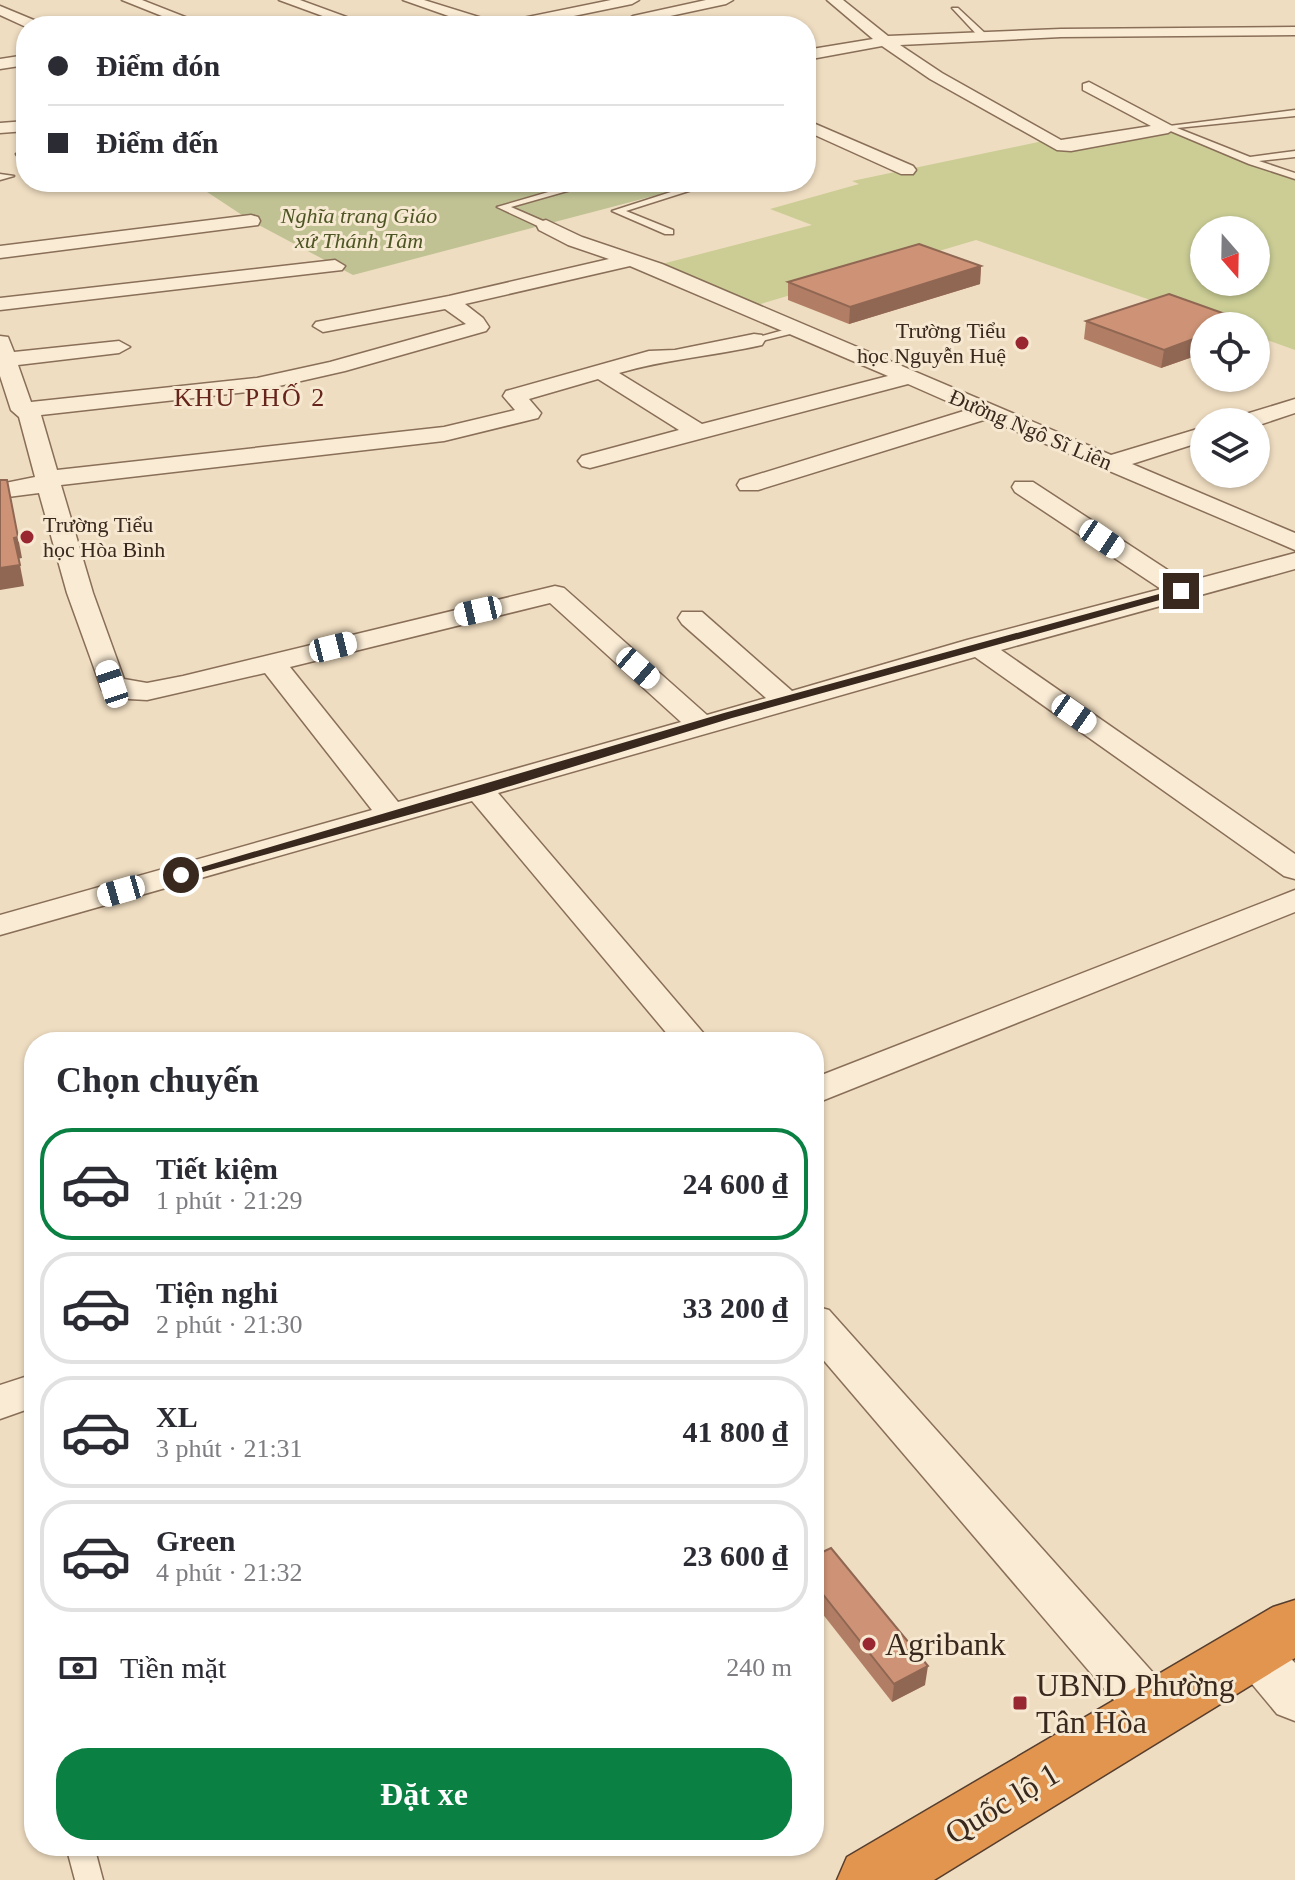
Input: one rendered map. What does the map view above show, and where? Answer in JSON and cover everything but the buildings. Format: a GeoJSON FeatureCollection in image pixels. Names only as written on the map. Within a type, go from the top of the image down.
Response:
{"type":"FeatureCollection","features":[{"type":"Feature","properties":{"kind":"highway","name":"Quốc lộ 1"},"geometry":{"type":"LineString","coordinates":[[872,1880],[1274,1638]]}},
{"type":"Feature","properties":{"kind":"street"},"geometry":{"type":"LineString","coordinates":[[129,0],[173,16]]}},
{"type":"Feature","properties":{"kind":"street"},"geometry":{"type":"LineString","coordinates":[[286,0],[334,16]]}},
{"type":"Feature","properties":{"kind":"street"},"geometry":{"type":"LineString","coordinates":[[410,0],[460,16]]}},
{"type":"Feature","properties":{"kind":"street"},"geometry":{"type":"LineString","coordinates":[[552,16],[632,0]]}},
{"type":"Feature","properties":{"kind":"street"},"geometry":{"type":"LineString","coordinates":[[652,16],[726,0]]}},
{"type":"Feature","properties":{"kind":"street"},"geometry":{"type":"LineString","coordinates":[[834,0],[885,41],[936,76],[1063,146],[1166,127]]}},
{"type":"Feature","properties":{"kind":"street"},"geometry":{"type":"LineString","coordinates":[[545,4],[572,12]]}},
{"type":"Feature","properties":{"kind":"street"},"geometry":{"type":"LineString","coordinates":[[816,53],[885,41],[1295,31]]}},
{"type":"Feature","properties":{"kind":"street"},"geometry":{"type":"LineString","coordinates":[[1089,87],[1166,127]]}},
{"type":"Feature","properties":{"kind":"street"},"geometry":{"type":"LineString","coordinates":[[816,129],[907,170]]}},
{"type":"Feature","properties":{"kind":"street"},"geometry":{"type":"LineString","coordinates":[[0,252],[251,221]]}},
{"type":"Feature","properties":{"kind":"street","name":"Đường Ngô Sĩ Liên"},"geometry":{"type":"LineString","coordinates":[[546,226],[575,241],[632,260],[798,329],[1295,542]]}},
{"type":"Feature","properties":{"kind":"street"},"geometry":{"type":"LineString","coordinates":[[323,326],[449,302],[632,260]]}},
{"type":"Feature","properties":{"kind":"street"},"geometry":{"type":"LineString","coordinates":[[0,304],[335,266]]}},
{"type":"Feature","properties":{"kind":"street"},"geometry":{"type":"LineString","coordinates":[[17,414],[220,390],[287,378],[373,359],[423,341],[479,327],[449,302]]}},
{"type":"Feature","properties":{"kind":"street"},"geometry":{"type":"LineString","coordinates":[[0,491],[46,482],[444,434],[530,413],[514,396],[649,357],[675,356],[754,340]]}},
{"type":"Feature","properties":{"kind":"street"},"geometry":{"type":"LineString","coordinates":[[119,347],[2,354],[17,414],[46,482],[112,684],[126,691],[150,692],[555,594],[700,724]]}},
{"type":"Feature","properties":{"kind":"street"},"geometry":{"type":"LineString","coordinates":[[601,371],[698,432]]}},
{"type":"Feature","properties":{"kind":"street"},"geometry":{"type":"LineString","coordinates":[[590,461],[909,377]]}},
{"type":"Feature","properties":{"kind":"street"},"geometry":{"type":"LineString","coordinates":[[1270,414],[1295,406]]}},
{"type":"Feature","properties":{"kind":"street"},"geometry":{"type":"LineString","coordinates":[[749,485],[988,411]]}},
{"type":"Feature","properties":{"kind":"street"},"geometry":{"type":"LineString","coordinates":[[310,422],[328,447]]}},
{"type":"Feature","properties":{"kind":"street"},"geometry":{"type":"LineString","coordinates":[[1109,463],[1190,438]]}},
{"type":"Feature","properties":{"kind":"street"},"geometry":{"type":"LineString","coordinates":[[1024,487],[1181,591]]}},
{"type":"Feature","properties":{"kind":"street"},"geometry":{"type":"LineString","coordinates":[[0,925],[480,791],[700,724],[977,646],[1295,561]]}},
{"type":"Feature","properties":{"kind":"street"},"geometry":{"type":"LineString","coordinates":[[692,618],[785,700]]}},
{"type":"Feature","properties":{"kind":"street"},"geometry":{"type":"LineString","coordinates":[[977,646],[1295,869]]}},
{"type":"Feature","properties":{"kind":"street"},"geometry":{"type":"LineString","coordinates":[[272,663],[392,815]]}},
{"type":"Feature","properties":{"kind":"street"},"geometry":{"type":"LineString","coordinates":[[480,791],[685,1032]]}},
{"type":"Feature","properties":{"kind":"street"},"geometry":{"type":"LineString","coordinates":[[824,1088],[1295,900]]}},
{"type":"Feature","properties":{"kind":"street"},"geometry":{"type":"LineString","coordinates":[[824,1332],[1154,1710]]}},
{"type":"Feature","properties":{"kind":"street"},"geometry":{"type":"LineString","coordinates":[[0,1402],[24,1394]]}},
{"type":"Feature","properties":{"kind":"street"},"geometry":{"type":"LineString","coordinates":[[1274,1638],[1295,1699]]}},
{"type":"Feature","properties":{"kind":"lane"},"geometry":{"type":"LineString","coordinates":[[955,10],[984,37]]}},
{"type":"Feature","properties":{"kind":"lane"},"geometry":{"type":"LineString","coordinates":[[1166,127],[1295,113]]}},
{"type":"Feature","properties":{"kind":"lane"},"geometry":{"type":"LineString","coordinates":[[1166,127],[1295,176]]}},
{"type":"Feature","properties":{"kind":"lane"},"geometry":{"type":"LineString","coordinates":[[1249,160],[1295,154]]}},
{"type":"Feature","properties":{"kind":"lane"},"geometry":{"type":"LineString","coordinates":[[546,226],[502,207],[557,192]]}},
{"type":"Feature","properties":{"kind":"lane"},"geometry":{"type":"LineString","coordinates":[[669,232],[617,211],[679,192]]}},
{"type":"Feature","properties":{"kind":"lane"},"geometry":{"type":"LineString","coordinates":[[754,340],[798,329]]}},
{"type":"Feature","properties":{"kind":"lane"},"geometry":{"type":"LineString","coordinates":[[83,1856],[89,1880]]}},
{"type":"Feature","properties":{"kind":"green space"},"geometry":{"type":"Polygon","coordinates":[[[1169,130],[1295,178],[1295,350],[1270,341],[1270,312],[1190,314],[976,240],[754,306],[658,265],[812,225],[770,209],[859,184],[852,181],[1043,141],[1051,145],[1169,130]]]}},
{"type":"Feature","properties":{"kind":"green space","name":"Nghĩa trang Giáo xứ Thánh Tâm"},"geometry":{"type":"Polygon","coordinates":[[[207,192],[669,192],[353,275],[251,221],[207,192]]]}},
{"type":"Feature","properties":{"kind":"place","name":"Trường Tiểu học Nguyễn Huệ"},"geometry":{"type":"Point","coordinates":[1022,343]}},
{"type":"Feature","properties":{"kind":"place","name":"Trường Tiểu học Hòa Bình"},"geometry":{"type":"Point","coordinates":[27,537]}},
{"type":"Feature","properties":{"kind":"place","name":"Agribank"},"geometry":{"type":"Point","coordinates":[869,1644]}},
{"type":"Feature","properties":{"kind":"place","name":"UBND Phường Tân Hòa"},"geometry":{"type":"Point","coordinates":[1020,1703]}},
{"type":"Feature","properties":{"kind":"district","name":"KHU PHỐ 2"},"geometry":{"type":"Point","coordinates":[250,397]}},
{"type":"Feature","properties":{"kind":"route"},"geometry":{"type":"LineString","coordinates":[[181,875],[480,791],[728,716],[1181,591]]}}]}
